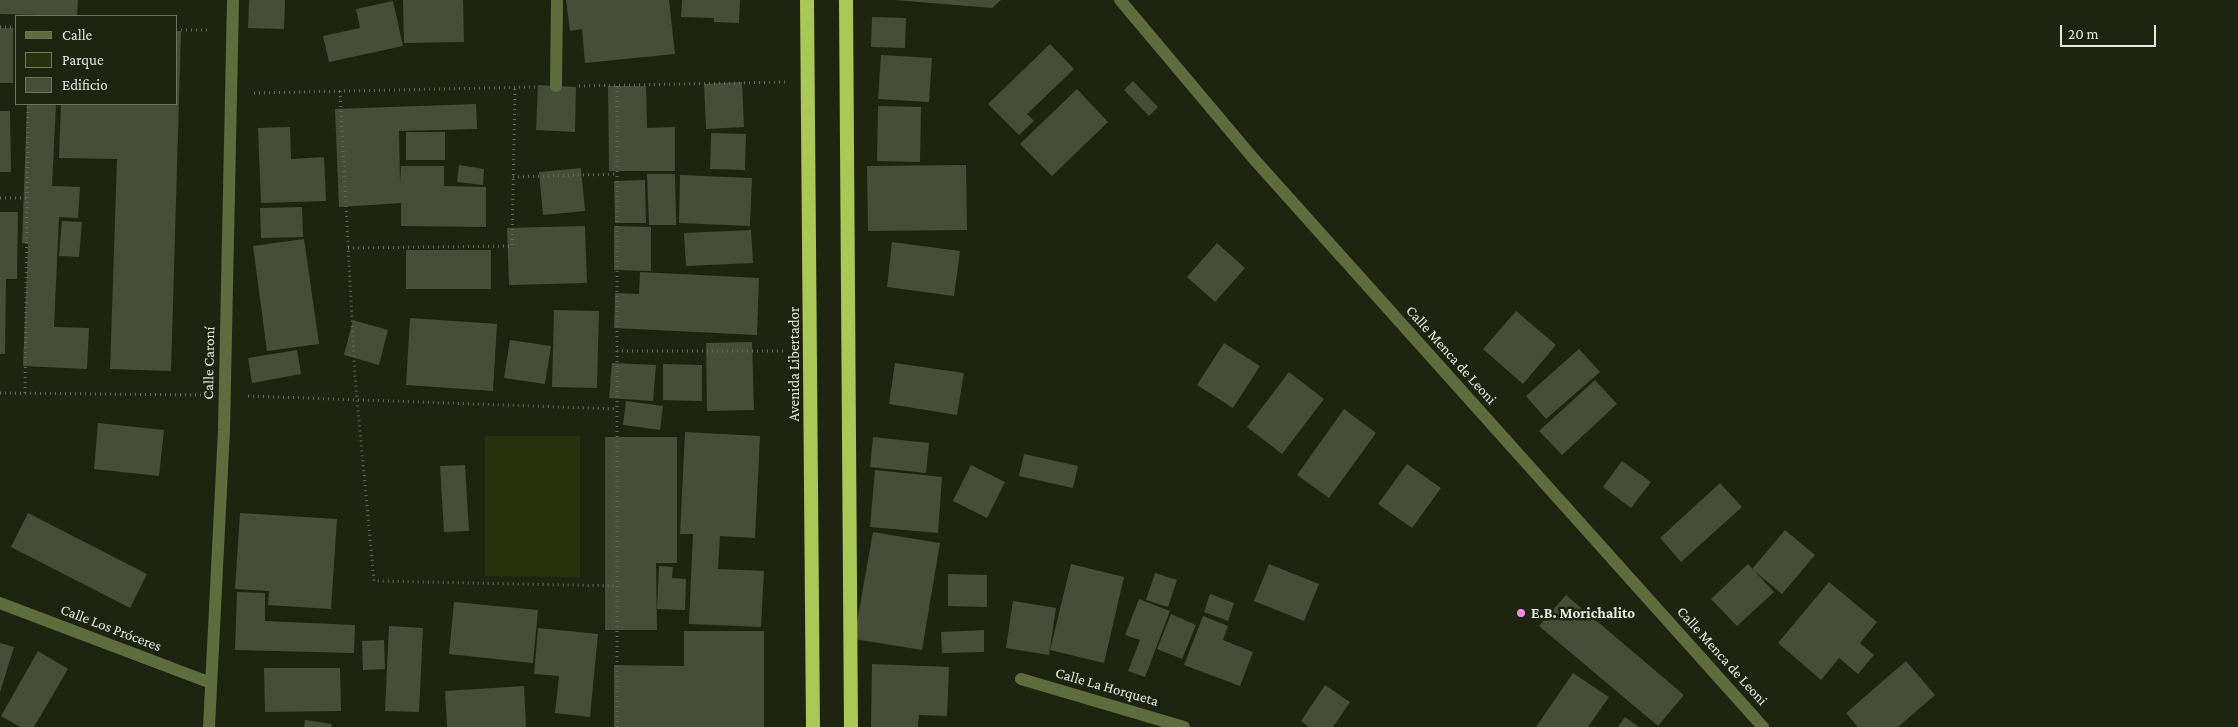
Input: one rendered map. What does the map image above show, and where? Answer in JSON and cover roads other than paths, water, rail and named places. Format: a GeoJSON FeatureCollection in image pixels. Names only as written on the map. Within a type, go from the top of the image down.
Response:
{"type":"FeatureCollection","features":[{"type":"Feature","properties":{"kind":"highway","name":"Avenida Libertador"},"geometry":{"type":"LineString","coordinates":[[807,0],[813,727]]}},
{"type":"Feature","properties":{"kind":"highway"},"geometry":{"type":"LineString","coordinates":[[846,0],[851,727]]}},
{"type":"Feature","properties":{"kind":"street","name":"Calle Caroní"},"geometry":{"type":"LineString","coordinates":[[209,727],[225,395],[233,0]]}},
{"type":"Feature","properties":{"kind":"street"},"geometry":{"type":"LineString","coordinates":[[556,86],[557,0]]}},
{"type":"Feature","properties":{"kind":"street","name":"Calle Menca de Leoni"},"geometry":{"type":"LineString","coordinates":[[1120,0],[1253,158],[1763,727]]}},
{"type":"Feature","properties":{"kind":"street","name":"Calle Los Próceres"},"geometry":{"type":"LineString","coordinates":[[0,603],[211,683]]}},
{"type":"Feature","properties":{"kind":"street","name":"Calle La Horqueta"},"geometry":{"type":"LineString","coordinates":[[1020,679],[1184,727]]}},
{"type":"Feature","properties":{"kind":"place","name":"E.B. Morichalito"},"geometry":{"type":"Point","coordinates":[1521,613]}}]}
